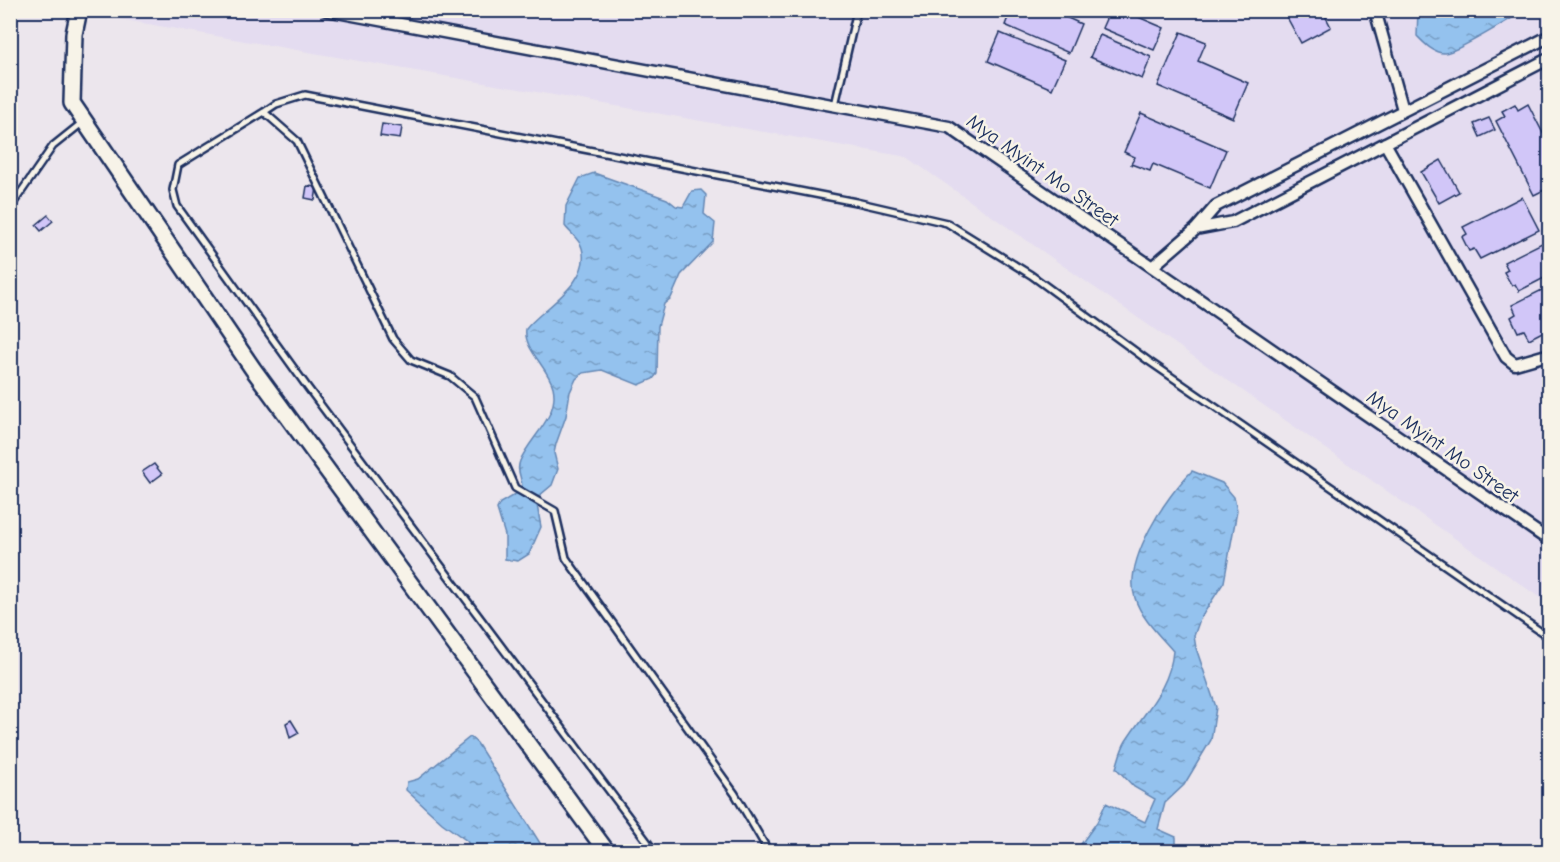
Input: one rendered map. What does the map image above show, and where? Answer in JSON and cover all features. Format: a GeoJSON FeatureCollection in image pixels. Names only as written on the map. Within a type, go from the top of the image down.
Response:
{"type":"FeatureCollection","features":[{"type":"Feature","properties":{"kind":"main road"},"geometry":{"type":"LineString","coordinates":[[80,10],[74,34],[72,103],[252,369],[607,852]]}},
{"type":"Feature","properties":{"kind":"street","name":"Mya Myint Mo Street"},"geometry":{"type":"LineString","coordinates":[[326,10],[949,127],[1550,542]]}},
{"type":"Feature","properties":{"kind":"street"},"geometry":{"type":"LineString","coordinates":[[1375,10],[1403,110]]}},
{"type":"Feature","properties":{"kind":"street"},"geometry":{"type":"LineString","coordinates":[[1152,267],[1196,229],[1216,206],[1550,36]]}},
{"type":"Feature","properties":{"kind":"street"},"geometry":{"type":"LineString","coordinates":[[1196,229],[1233,222],[1550,58]]}},
{"type":"Feature","properties":{"kind":"street"},"geometry":{"type":"LineString","coordinates":[[1385,143],[1506,357],[1515,364],[1550,354]]}},
{"type":"Feature","properties":{"kind":"lane"},"geometry":{"type":"LineString","coordinates":[[836,105],[857,10]]}},
{"type":"Feature","properties":{"kind":"lane"},"geometry":{"type":"LineString","coordinates":[[655,852],[308,388],[177,206],[173,190],[177,165],[276,104],[305,95],[856,202],[947,223],[1031,276],[1169,375],[1550,638]]}},
{"type":"Feature","properties":{"kind":"lane"},"geometry":{"type":"LineString","coordinates":[[264,112],[297,141],[393,339],[411,360],[450,376],[475,397],[514,488],[555,511],[566,558],[728,784],[770,852]]}},
{"type":"Feature","properties":{"kind":"lane"},"geometry":{"type":"LineString","coordinates":[[10,208],[53,146],[84,121]]}},
{"type":"Feature","properties":{"kind":"shaded area"},"geometry":{"type":"Polygon","coordinates":[[[74,11],[1549,11],[1549,604],[907,157],[74,11]]]}},
{"type":"Feature","properties":{"kind":"water"},"geometry":{"type":"Polygon","coordinates":[[[1418,10],[1524,11],[1471,42],[1450,52],[1440,53],[1417,36],[1418,10]]]}},
{"type":"Feature","properties":{"kind":"water"},"geometry":{"type":"Polygon","coordinates":[[[594,173],[667,199],[676,206],[683,207],[692,191],[701,190],[706,195],[704,214],[715,223],[713,242],[681,275],[671,298],[664,304],[658,326],[657,374],[653,379],[639,385],[602,370],[583,373],[576,379],[570,392],[566,416],[554,453],[558,469],[552,485],[539,496],[537,505],[541,527],[529,554],[518,561],[505,559],[505,535],[497,509],[500,503],[521,491],[520,461],[548,417],[554,398],[550,380],[528,344],[526,329],[564,294],[580,272],[583,261],[582,248],[565,226],[566,206],[580,178],[594,173]]]}},
{"type":"Feature","properties":{"kind":"water"},"geometry":{"type":"Polygon","coordinates":[[[1192,471],[1222,483],[1234,497],[1237,511],[1224,582],[1200,619],[1194,636],[1216,707],[1211,740],[1184,785],[1165,803],[1158,829],[1176,837],[1176,851],[1076,851],[1097,822],[1106,803],[1145,822],[1155,799],[1134,787],[1116,768],[1126,741],[1162,688],[1173,651],[1142,613],[1135,598],[1133,583],[1135,566],[1149,530],[1170,496],[1192,471]]]}},
{"type":"Feature","properties":{"kind":"water"},"geometry":{"type":"Polygon","coordinates":[[[470,737],[477,743],[545,851],[473,851],[467,841],[442,823],[406,790],[407,782],[418,779],[470,737]]]}},
{"type":"Feature","properties":{"kind":"building"},"geometry":{"type":"Polygon","coordinates":[[[1011,10],[1050,10],[1081,24],[1069,53],[1005,25],[1011,10]]]}},
{"type":"Feature","properties":{"kind":"building"},"geometry":{"type":"Polygon","coordinates":[[[1110,10],[1122,10],[1164,28],[1154,50],[1102,28],[1110,10]]]}},
{"type":"Feature","properties":{"kind":"building"},"geometry":{"type":"Polygon","coordinates":[[[1283,10],[1322,10],[1331,27],[1301,43],[1283,10]]]}},
{"type":"Feature","properties":{"kind":"building"},"geometry":{"type":"Polygon","coordinates":[[[1181,32],[1206,42],[1198,61],[1248,83],[1233,118],[1158,86],[1181,32]]]}},
{"type":"Feature","properties":{"kind":"building"},"geometry":{"type":"Polygon","coordinates":[[[1000,33],[1065,60],[1052,89],[988,61],[1000,33]]]}},
{"type":"Feature","properties":{"kind":"building"},"geometry":{"type":"Polygon","coordinates":[[[1100,35],[1151,57],[1142,79],[1090,57],[1100,35]]]}},
{"type":"Feature","properties":{"kind":"building"},"geometry":{"type":"Polygon","coordinates":[[[1515,104],[1518,110],[1528,104],[1550,147],[1550,187],[1534,195],[1496,121],[1505,116],[1502,111],[1515,104]]]}},
{"type":"Feature","properties":{"kind":"building"},"geometry":{"type":"Polygon","coordinates":[[[1141,113],[1226,150],[1210,188],[1153,164],[1150,171],[1131,164],[1135,157],[1124,152],[1141,113]]]}},
{"type":"Feature","properties":{"kind":"building"},"geometry":{"type":"Polygon","coordinates":[[[1489,118],[1495,130],[1480,137],[1474,124],[1489,118]]]}},
{"type":"Feature","properties":{"kind":"building"},"geometry":{"type":"Polygon","coordinates":[[[382,124],[402,127],[400,139],[380,136],[382,124]]]}},
{"type":"Feature","properties":{"kind":"building"},"geometry":{"type":"Polygon","coordinates":[[[1441,160],[1459,192],[1439,203],[1421,172],[1441,160]]]}},
{"type":"Feature","properties":{"kind":"building"},"geometry":{"type":"Polygon","coordinates":[[[307,186],[317,187],[315,200],[305,198],[307,186]]]}},
{"type":"Feature","properties":{"kind":"building"},"geometry":{"type":"Polygon","coordinates":[[[1522,197],[1539,230],[1480,259],[1474,249],[1469,251],[1462,237],[1467,234],[1463,227],[1522,197]]]}},
{"type":"Feature","properties":{"kind":"building"},"geometry":{"type":"Polygon","coordinates":[[[48,215],[53,221],[41,231],[36,225],[48,215]]]}},
{"type":"Feature","properties":{"kind":"building"},"geometry":{"type":"Polygon","coordinates":[[[1550,239],[1550,275],[1519,291],[1515,284],[1512,286],[1504,272],[1508,270],[1504,262],[1550,239]]]}},
{"type":"Feature","properties":{"kind":"building"},"geometry":{"type":"Polygon","coordinates":[[[1550,286],[1550,328],[1529,339],[1524,330],[1518,332],[1511,317],[1516,314],[1512,305],[1550,286]]]}},
{"type":"Feature","properties":{"kind":"building"},"geometry":{"type":"Polygon","coordinates":[[[154,464],[162,474],[150,483],[142,472],[154,464]]]}},
{"type":"Feature","properties":{"kind":"building"},"geometry":{"type":"Polygon","coordinates":[[[291,720],[299,733],[290,738],[286,723],[291,720]]]}}]}
